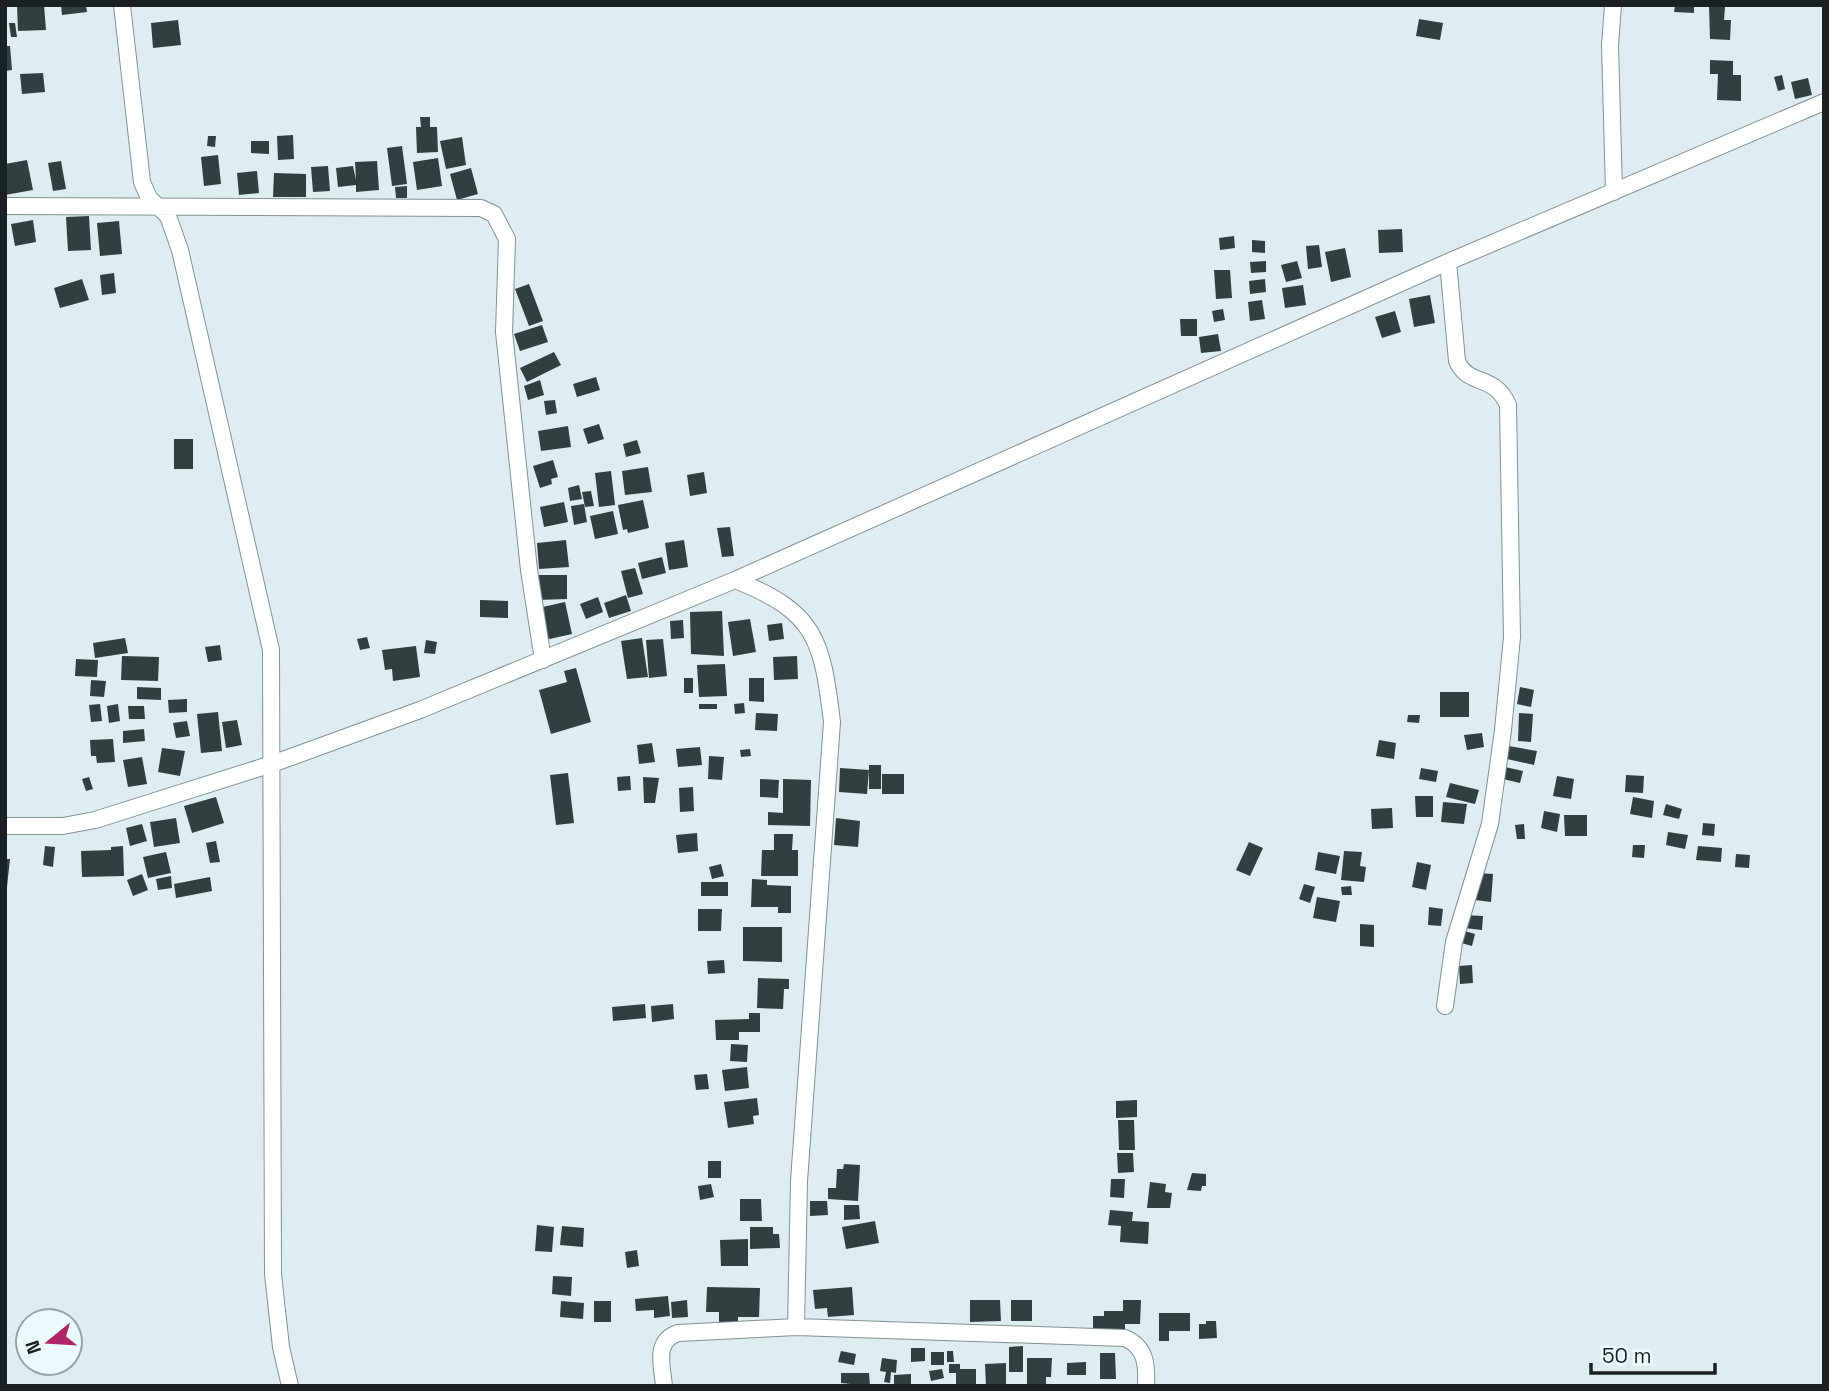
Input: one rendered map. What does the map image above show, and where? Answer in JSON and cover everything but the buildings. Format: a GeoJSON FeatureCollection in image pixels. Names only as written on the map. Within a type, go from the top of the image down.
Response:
{"type":"FeatureCollection","features":[{"type":"Feature","properties":{"kind":"street"},"geometry":{"type":"LineString","coordinates":[[122,5],[142,182],[149,198],[168,216],[180,250],[271,650],[272,1251],[276,1312],[290,1386]]}},
{"type":"Feature","properties":{"kind":"street"},"geometry":{"type":"LineString","coordinates":[[1613,5],[1611,46],[1614,192]]}},
{"type":"Feature","properties":{"kind":"street"},"geometry":{"type":"LineString","coordinates":[[5,826],[63,827],[95,820],[272,764],[420,710],[735,580],[1448,262],[1824,102]]}},
{"type":"Feature","properties":{"kind":"street"},"geometry":{"type":"LineString","coordinates":[[5,206],[481,208],[494,214],[507,239],[505,343],[529,570],[543,660]]}},
{"type":"Feature","properties":{"kind":"street"},"geometry":{"type":"LineString","coordinates":[[1445,1006],[1454,942],[1490,824],[1512,637],[1508,405],[1495,385],[1465,374],[1457,361],[1448,262]]}},
{"type":"Feature","properties":{"kind":"street"},"geometry":{"type":"LineString","coordinates":[[735,580],[788,604],[802,619],[821,656],[832,722],[799,1181],[796,1327]]}},
{"type":"Feature","properties":{"kind":"street"},"geometry":{"type":"LineString","coordinates":[[664,1386],[661,1346],[668,1336],[678,1333],[796,1327],[1125,1338],[1136,1342],[1143,1353],[1147,1365],[1146,1386]]}}]}
